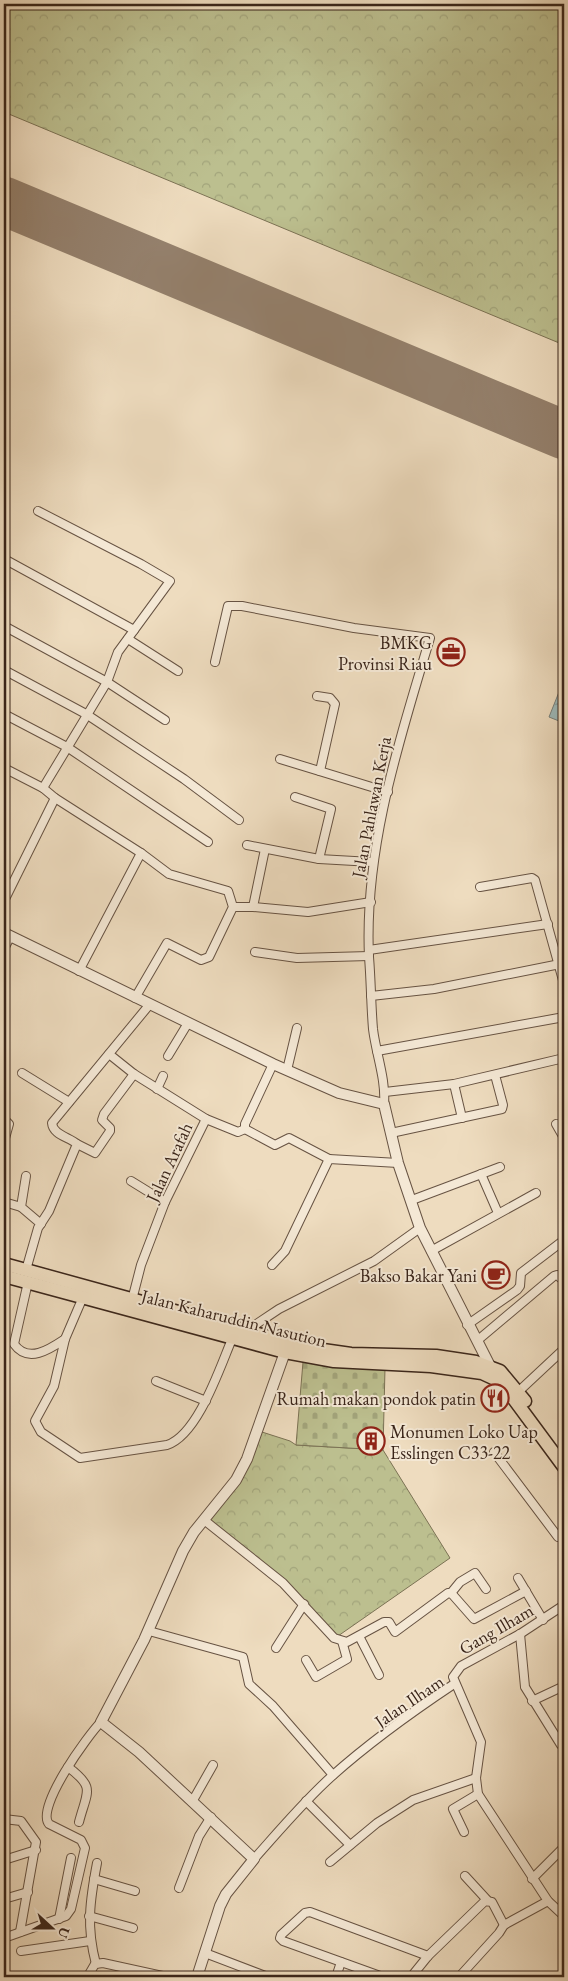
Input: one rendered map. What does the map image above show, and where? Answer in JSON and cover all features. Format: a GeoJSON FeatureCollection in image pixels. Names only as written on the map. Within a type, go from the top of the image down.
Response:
{"type":"FeatureCollection","features":[{"type":"Feature","properties":{"kind":"highway","name":"Jalan Kaharuddin Nasution"},"geometry":{"type":"LineString","coordinates":[[4,1264],[27,1276],[83,1297],[200,1324],[246,1331],[309,1348],[351,1354],[452,1357],[507,1377],[564,1455]]}},
{"type":"Feature","properties":{"kind":"highway","name":"Jalan Kaharuddin Nasution"},"geometry":{"type":"LineString","coordinates":[[4,1276],[27,1276],[132,1300],[200,1324],[232,1339],[285,1352],[334,1361],[489,1371],[513,1398],[564,1468]]}},
{"type":"Feature","properties":{"kind":"street"},"geometry":{"type":"LineString","coordinates":[[38,511],[170,580],[115,659],[107,682],[43,788]]}},
{"type":"Feature","properties":{"kind":"street"},"geometry":{"type":"LineString","coordinates":[[6,560],[134,630]]}},
{"type":"Feature","properties":{"kind":"street","name":"Jalan Pahlawan Kerja"},"geometry":{"type":"LineString","coordinates":[[215,662],[228,606],[242,606],[354,628],[430,638],[392,766],[372,862],[369,953],[371,996],[377,1051],[385,1092],[384,1104],[398,1163],[420,1228],[468,1325],[478,1340],[489,1371]]}},
{"type":"Feature","properties":{"kind":"street"},"geometry":{"type":"LineString","coordinates":[[4,626],[107,682],[165,720]]}},
{"type":"Feature","properties":{"kind":"street"},"geometry":{"type":"LineString","coordinates":[[128,639],[178,671]]}},
{"type":"Feature","properties":{"kind":"street"},"geometry":{"type":"LineString","coordinates":[[4,670],[86,714],[222,805],[239,820]]}},
{"type":"Feature","properties":{"kind":"street"},"geometry":{"type":"LineString","coordinates":[[317,696],[330,698],[335,704],[320,771]]}},
{"type":"Feature","properties":{"kind":"street"},"geometry":{"type":"LineString","coordinates":[[4,714],[67,747],[208,842]]}},
{"type":"Feature","properties":{"kind":"street"},"geometry":{"type":"LineString","coordinates":[[280,759],[388,792]]}},
{"type":"Feature","properties":{"kind":"street"},"geometry":{"type":"LineString","coordinates":[[4,768],[43,788],[55,798],[141,853],[171,875],[228,891],[233,907],[209,957],[201,960],[167,943],[135,998]]}},
{"type":"Feature","properties":{"kind":"street"},"geometry":{"type":"LineString","coordinates":[[295,797],[331,809],[319,859]]}},
{"type":"Feature","properties":{"kind":"street"},"geometry":{"type":"LineString","coordinates":[[4,901],[55,798]]}},
{"type":"Feature","properties":{"kind":"street"},"geometry":{"type":"LineString","coordinates":[[247,845],[319,859],[372,862]]}},
{"type":"Feature","properties":{"kind":"street"},"geometry":{"type":"LineString","coordinates":[[253,907],[265,849]]}},
{"type":"Feature","properties":{"kind":"street"},"geometry":{"type":"LineString","coordinates":[[79,971],[141,853]]}},
{"type":"Feature","properties":{"kind":"street"},"geometry":{"type":"LineString","coordinates":[[480,887],[534,879],[560,964],[564,984]]}},
{"type":"Feature","properties":{"kind":"street"},"geometry":{"type":"LineString","coordinates":[[233,907],[308,912],[371,902]]}},
{"type":"Feature","properties":{"kind":"street"},"geometry":{"type":"LineString","coordinates":[[255,952],[297,958],[369,953],[548,924]]}},
{"type":"Feature","properties":{"kind":"street"},"geometry":{"type":"LineString","coordinates":[[4,949],[7,935],[273,1064],[339,1093],[384,1104]]}},
{"type":"Feature","properties":{"kind":"street"},"geometry":{"type":"LineString","coordinates":[[371,996],[434,989],[560,964]]}},
{"type":"Feature","properties":{"kind":"street"},"geometry":{"type":"LineString","coordinates":[[134,1074],[104,1114],[102,1120],[110,1128],[110,1131],[95,1153],[58,1133],[52,1126],[52,1123],[150,1004]]}},
{"type":"Feature","properties":{"kind":"street"},"geometry":{"type":"LineString","coordinates":[[377,1051],[564,1017]]}},
{"type":"Feature","properties":{"kind":"street"},"geometry":{"type":"LineString","coordinates":[[168,1056],[188,1022]]}},
{"type":"Feature","properties":{"kind":"street"},"geometry":{"type":"LineString","coordinates":[[288,1070],[297,1028]]}},
{"type":"Feature","properties":{"kind":"street","name":"Jalan Arafah"},"geometry":{"type":"LineString","coordinates":[[109,1054],[134,1074],[206,1119],[165,1202],[141,1265],[132,1300]]}},
{"type":"Feature","properties":{"kind":"street"},"geometry":{"type":"LineString","coordinates":[[385,1092],[454,1084],[564,1058]]}},
{"type":"Feature","properties":{"kind":"street"},"geometry":{"type":"LineString","coordinates":[[245,1129],[245,1124],[273,1064]]}},
{"type":"Feature","properties":{"kind":"street"},"geometry":{"type":"LineString","coordinates":[[22,1073],[69,1102]]}},
{"type":"Feature","properties":{"kind":"street"},"geometry":{"type":"LineString","coordinates":[[391,1133],[502,1108],[495,1075]]}},
{"type":"Feature","properties":{"kind":"street"},"geometry":{"type":"LineString","coordinates":[[157,1089],[163,1076]]}},
{"type":"Feature","properties":{"kind":"street"},"geometry":{"type":"LineString","coordinates":[[454,1084],[462,1118]]}},
{"type":"Feature","properties":{"kind":"street"},"geometry":{"type":"LineString","coordinates":[[4,1119],[9,1124],[4,1142]]}},
{"type":"Feature","properties":{"kind":"street"},"geometry":{"type":"LineString","coordinates":[[206,1119],[238,1132],[245,1129]]}},
{"type":"Feature","properties":{"kind":"street"},"geometry":{"type":"LineString","coordinates":[[556,1124],[564,1138]]}},
{"type":"Feature","properties":{"kind":"street"},"geometry":{"type":"LineString","coordinates":[[245,1129],[275,1145],[289,1138],[329,1160],[398,1163]]}},
{"type":"Feature","properties":{"kind":"street"},"geometry":{"type":"LineString","coordinates":[[65,1339],[48,1351],[31,1354],[18,1350],[14,1344],[27,1276],[40,1224],[49,1212],[77,1144]]}},
{"type":"Feature","properties":{"kind":"street"},"geometry":{"type":"LineString","coordinates":[[272,1265],[285,1251],[329,1160]]}},
{"type":"Feature","properties":{"kind":"street"},"geometry":{"type":"LineString","coordinates":[[412,1200],[500,1168]]}},
{"type":"Feature","properties":{"kind":"street"},"geometry":{"type":"LineString","coordinates":[[481,1174],[498,1213]]}},
{"type":"Feature","properties":{"kind":"street"},"geometry":{"type":"LineString","coordinates":[[21,1207],[26,1176]]}},
{"type":"Feature","properties":{"kind":"street"},"geometry":{"type":"LineString","coordinates":[[131,1181],[165,1202]]}},
{"type":"Feature","properties":{"kind":"street"},"geometry":{"type":"LineString","coordinates":[[431,1251],[536,1193]]}},
{"type":"Feature","properties":{"kind":"street"},"geometry":{"type":"LineString","coordinates":[[4,1202],[21,1207],[40,1224]]}},
{"type":"Feature","properties":{"kind":"street"},"geometry":{"type":"LineString","coordinates":[[246,1331],[279,1309],[374,1261],[420,1228]]}},
{"type":"Feature","properties":{"kind":"street"},"geometry":{"type":"LineString","coordinates":[[468,1325],[517,1290],[520,1286],[521,1273],[564,1240]]}},
{"type":"Feature","properties":{"kind":"street"},"geometry":{"type":"LineString","coordinates":[[478,1340],[554,1276],[557,1275],[564,1281]]}},
{"type":"Feature","properties":{"kind":"street"},"geometry":{"type":"LineString","coordinates":[[83,1297],[65,1339],[54,1386],[35,1424],[41,1432],[80,1458],[173,1443],[200,1412],[232,1339]]}},
{"type":"Feature","properties":{"kind":"street"},"geometry":{"type":"LineString","coordinates":[[518,1392],[564,1349]]}},
{"type":"Feature","properties":{"kind":"street"},"geometry":{"type":"LineString","coordinates":[[4,1938],[66,1916],[71,1909],[85,1848],[81,1840],[53,1826],[46,1819],[56,1788],[68,1767],[101,1722],[149,1631],[183,1551],[204,1520],[236,1480],[247,1459],[285,1352]]}},
{"type":"Feature","properties":{"kind":"street"},"geometry":{"type":"LineString","coordinates":[[156,1381],[206,1400]]}},
{"type":"Feature","properties":{"kind":"street"},"geometry":{"type":"LineString","coordinates":[[494,1452],[558,1536],[564,1531]]}},
{"type":"Feature","properties":{"kind":"street"},"geometry":{"type":"LineString","coordinates":[[204,1520],[283,1583],[334,1638],[342,1641],[347,1642],[384,1622],[389,1622],[395,1632],[450,1593],[460,1582],[475,1573],[486,1589]]}},
{"type":"Feature","properties":{"kind":"street"},"geometry":{"type":"LineString","coordinates":[[518,1578],[543,1620]]}},
{"type":"Feature","properties":{"kind":"street"},"geometry":{"type":"LineString","coordinates":[[450,1593],[474,1618],[526,1591]]}},
{"type":"Feature","properties":{"kind":"street"},"geometry":{"type":"LineString","coordinates":[[276,1648],[304,1604]]}},
{"type":"Feature","properties":{"kind":"street","name":"Gang Ilham"},"geometry":{"type":"LineString","coordinates":[[454,1684],[453,1674],[461,1666],[520,1634],[564,1605]]}},
{"type":"Feature","properties":{"kind":"street"},"geometry":{"type":"LineString","coordinates":[[149,1631],[243,1657],[249,1684],[273,1706],[333,1775]]}},
{"type":"Feature","properties":{"kind":"street"},"geometry":{"type":"LineString","coordinates":[[520,1634],[525,1687],[552,1734],[561,1745],[564,1744]]}},
{"type":"Feature","properties":{"kind":"street"},"geometry":{"type":"LineString","coordinates":[[359,1636],[379,1675]]}},
{"type":"Feature","properties":{"kind":"street"},"geometry":{"type":"LineString","coordinates":[[306,1660],[316,1677],[347,1659],[342,1641]]}},
{"type":"Feature","properties":{"kind":"street","name":"Jalan Ilham"},"geometry":{"type":"LineString","coordinates":[[254,1859],[306,1801],[333,1775],[404,1719],[454,1684],[481,1742],[476,1778],[478,1794],[532,1879],[548,1901],[564,1916]]}},
{"type":"Feature","properties":{"kind":"street"},"geometry":{"type":"LineString","coordinates":[[532,1701],[564,1686]]}},
{"type":"Feature","properties":{"kind":"street"},"geometry":{"type":"LineString","coordinates":[[101,1722],[139,1752],[254,1859],[226,1894],[214,1922],[197,1977]]}},
{"type":"Feature","properties":{"kind":"street"},"geometry":{"type":"LineString","coordinates":[[192,1802],[213,1765]]}},
{"type":"Feature","properties":{"kind":"street"},"geometry":{"type":"LineString","coordinates":[[68,1767],[84,1778],[87,1784],[79,1822]]}},
{"type":"Feature","properties":{"kind":"street"},"geometry":{"type":"LineString","coordinates":[[330,1862],[377,1823],[413,1800],[476,1778]]}},
{"type":"Feature","properties":{"kind":"street"},"geometry":{"type":"LineString","coordinates":[[464,1832],[453,1809],[478,1794]]}},
{"type":"Feature","properties":{"kind":"street"},"geometry":{"type":"LineString","coordinates":[[306,1801],[350,1845]]}},
{"type":"Feature","properties":{"kind":"street"},"geometry":{"type":"LineString","coordinates":[[179,1888],[199,1836],[211,1817]]}},
{"type":"Feature","properties":{"kind":"street"},"geometry":{"type":"LineString","coordinates":[[4,1819],[21,1821],[36,1842],[20,1932]]}},
{"type":"Feature","properties":{"kind":"street"},"geometry":{"type":"LineString","coordinates":[[532,1879],[564,1847]]}},
{"type":"Feature","properties":{"kind":"street"},"geometry":{"type":"LineString","coordinates":[[4,1860],[36,1850]]}},
{"type":"Feature","properties":{"kind":"street"},"geometry":{"type":"LineString","coordinates":[[558,1854],[564,1860]]}},
{"type":"Feature","properties":{"kind":"street"},"geometry":{"type":"LineString","coordinates":[[59,1919],[71,1858]]}},
{"type":"Feature","properties":{"kind":"street"},"geometry":{"type":"LineString","coordinates":[[76,1977],[88,1976],[96,1964],[90,1941],[89,1916],[98,1863]]}},
{"type":"Feature","properties":{"kind":"street"},"geometry":{"type":"LineString","coordinates":[[465,1876],[488,1901],[492,1902],[504,1925]]}},
{"type":"Feature","properties":{"kind":"street"},"geometry":{"type":"LineString","coordinates":[[94,1879],[135,1891]]}},
{"type":"Feature","properties":{"kind":"street"},"geometry":{"type":"LineString","coordinates":[[4,1899],[28,1892]]}},
{"type":"Feature","properties":{"kind":"street"},"geometry":{"type":"LineString","coordinates":[[411,1977],[428,1956],[488,1901]]}},
{"type":"Feature","properties":{"kind":"street"},"geometry":{"type":"LineString","coordinates":[[459,1977],[504,1925],[548,1901]]}},
{"type":"Feature","properties":{"kind":"street"},"geometry":{"type":"LineString","coordinates":[[383,1977],[283,1941],[280,1938],[281,1935],[305,1913],[310,1912],[428,1956]]}},
{"type":"Feature","properties":{"kind":"street"},"geometry":{"type":"LineString","coordinates":[[89,1916],[133,1928]]}},
{"type":"Feature","properties":{"kind":"street"},"geometry":{"type":"LineString","coordinates":[[21,1952],[90,1941]]}},
{"type":"Feature","properties":{"kind":"street"},"geometry":{"type":"LineString","coordinates":[[205,1953],[268,1977]]}},
{"type":"Feature","properties":{"kind":"street"},"geometry":{"type":"LineString","coordinates":[[336,1977],[341,1962]]}},
{"type":"Feature","properties":{"kind":"street"},"geometry":{"type":"LineString","coordinates":[[96,1964],[141,1970],[167,1977]]}},
{"type":"Feature","properties":{"kind":"green space"},"geometry":{"type":"Polygon","coordinates":[[[4,4],[564,4],[564,345],[4,112],[4,4]]]}},
{"type":"Feature","properties":{"kind":"green space"},"geometry":{"type":"Polygon","coordinates":[[[303,1362],[385,1368],[383,1450],[296,1445],[303,1362]]]}},
{"type":"Feature","properties":{"kind":"green space"},"geometry":{"type":"Polygon","coordinates":[[[262,1432],[290,1441],[296,1445],[383,1450],[450,1558],[338,1636],[286,1581],[210,1520],[262,1432]]]}},
{"type":"Feature","properties":{"kind":"water"},"geometry":{"type":"Polygon","coordinates":[[[559,692],[564,694],[564,723],[549,717],[559,692]]]}},
{"type":"Feature","properties":{"kind":"runway"},"geometry":{"type":"LineString","coordinates":[[4,201],[564,435]]}},
{"type":"Feature","properties":{"kind":"place","name":"BMKG Provinsi Riau"},"geometry":{"type":"Point","coordinates":[451,652]}},
{"type":"Feature","properties":{"kind":"place","name":"Bakso Bakar Yani"},"geometry":{"type":"Point","coordinates":[496,1275]}},
{"type":"Feature","properties":{"kind":"place","name":"Rumah makan pondok patin"},"geometry":{"type":"Point","coordinates":[495,1398]}},
{"type":"Feature","properties":{"kind":"place","name":"Monumen Loko Uap Esslingen C33-22"},"geometry":{"type":"Point","coordinates":[371,1441]}}]}
